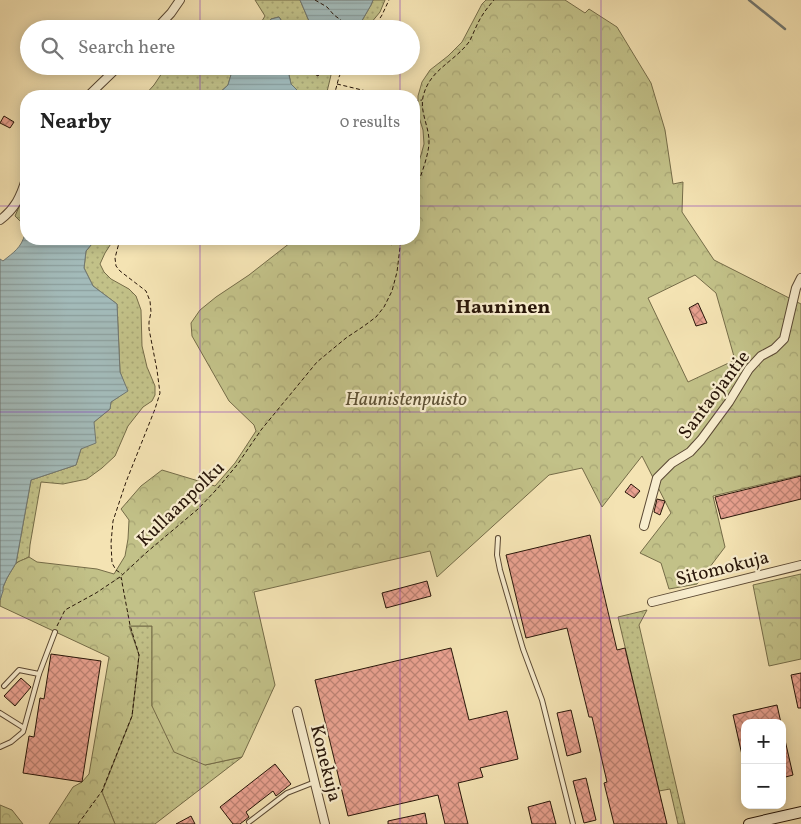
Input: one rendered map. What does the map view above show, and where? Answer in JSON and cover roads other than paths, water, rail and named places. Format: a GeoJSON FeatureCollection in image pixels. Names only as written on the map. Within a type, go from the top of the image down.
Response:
{"type":"FeatureCollection","features":[{"type":"Feature","properties":{"kind":"street"},"geometry":{"type":"LineString","coordinates":[[164,20],[180,0]]}},
{"type":"Feature","properties":{"kind":"street"},"geometry":{"type":"LineString","coordinates":[[94,90],[110,75]]}},
{"type":"Feature","properties":{"kind":"street"},"geometry":{"type":"LineString","coordinates":[[0,220],[17,202],[20,194]]}},
{"type":"Feature","properties":{"kind":"street","name":"Santaojantie"},"geometry":{"type":"LineString","coordinates":[[644,526],[657,478],[672,463],[690,452],[701,440],[750,369],[761,356],[774,349],[784,339],[796,288],[801,278]]}},
{"type":"Feature","properties":{"kind":"street","name":"Sitomokuja"},"geometry":{"type":"LineString","coordinates":[[652,602],[801,565]]}},
{"type":"Feature","properties":{"kind":"street","name":"Konekuja"},"geometry":{"type":"LineString","coordinates":[[297,710],[325,824]]}},
{"type":"Feature","properties":{"kind":"street"},"geometry":{"type":"LineString","coordinates":[[749,824],[801,812]]}},
{"type":"Feature","properties":{"kind":"lane"},"geometry":{"type":"LineString","coordinates":[[498,538],[497,554],[500,570],[523,649],[542,700],[573,824]]}},
{"type":"Feature","properties":{"kind":"lane"},"geometry":{"type":"LineString","coordinates":[[0,747],[11,742],[23,732],[39,674],[55,632]]}},
{"type":"Feature","properties":{"kind":"lane"},"geometry":{"type":"LineString","coordinates":[[4,686],[19,670],[39,674]]}},
{"type":"Feature","properties":{"kind":"lane"},"geometry":{"type":"LineString","coordinates":[[0,713],[24,728]]}},
{"type":"Feature","properties":{"kind":"lane"},"geometry":{"type":"LineString","coordinates":[[249,822],[287,793],[315,782]]}},
{"type":"Feature","properties":{"kind":"water"},"geometry":{"type":"Polygon","coordinates":[[[300,0],[373,0],[362,20],[309,20],[300,0]]]}},
{"type":"Feature","properties":{"kind":"water"},"geometry":{"type":"Polygon","coordinates":[[[279,17],[281,20],[270,20],[279,17]]]}},
{"type":"Feature","properties":{"kind":"water"},"geometry":{"type":"Polygon","coordinates":[[[231,75],[289,75],[291,84],[297,90],[223,90],[228,85],[231,75]]]}},
{"type":"Feature","properties":{"kind":"water"},"geometry":{"type":"Polygon","coordinates":[[[20,244],[91,245],[86,251],[84,268],[93,286],[117,304],[120,372],[128,391],[111,402],[110,409],[94,422],[96,443],[81,449],[76,465],[31,480],[16,563],[3,587],[0,600],[0,259],[3,261],[20,244]]]}},
{"type":"Feature","properties":{"kind":"waterway"},"geometry":{"type":"LineString","coordinates":[[749,0],[785,29]]}},
{"type":"Feature","properties":{"kind":"district","name":"Hauninen"},"geometry":{"type":"Point","coordinates":[503,306]}},
{"type":"Feature","properties":{"kind":"park label","name":"Haunistenpuisto"},"geometry":{"type":"Point","coordinates":[406,398]}}]}
